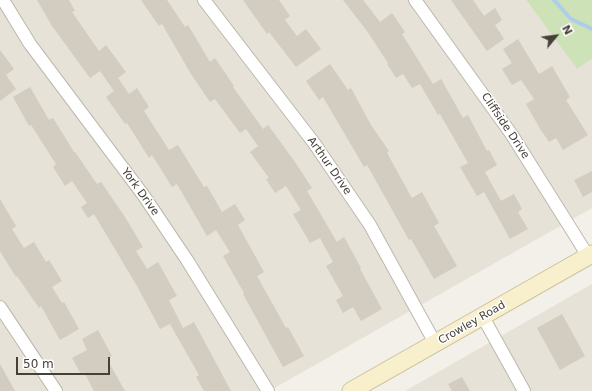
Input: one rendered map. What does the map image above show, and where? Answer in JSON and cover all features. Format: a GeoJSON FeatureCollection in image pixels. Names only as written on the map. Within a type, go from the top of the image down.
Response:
{"type":"FeatureCollection","features":[{"type":"Feature","properties":{"kind":"main road","name":"Crowley Road"},"geometry":{"type":"LineString","coordinates":[[351,391],[590,255]]}},
{"type":"Feature","properties":{"kind":"street","name":"York Drive"},"geometry":{"type":"LineString","coordinates":[[3,0],[30,44],[144,196],[187,260],[268,391]]}},
{"type":"Feature","properties":{"kind":"street","name":"Arthur Drive"},"geometry":{"type":"LineString","coordinates":[[204,0],[314,143],[365,219],[435,343]]}},
{"type":"Feature","properties":{"kind":"street","name":"Cliffside Drive"},"geometry":{"type":"LineString","coordinates":[[416,0],[512,135],[590,255]]}},
{"type":"Feature","properties":{"kind":"street"},"geometry":{"type":"LineString","coordinates":[[0,307],[56,391]]}},
{"type":"Feature","properties":{"kind":"street"},"geometry":{"type":"LineString","coordinates":[[482,317],[524,391]]}},
{"type":"Feature","properties":{"kind":"shaded area"},"geometry":{"type":"Polygon","coordinates":[[[0,0],[526,0],[577,69],[592,59],[592,208],[269,391],[0,391],[0,0]]]}},
{"type":"Feature","properties":{"kind":"shaded area"},"geometry":{"type":"Polygon","coordinates":[[[592,284],[592,391],[405,391],[592,284]]]}},
{"type":"Feature","properties":{"kind":"green space"},"geometry":{"type":"Polygon","coordinates":[[[526,0],[592,0],[592,59],[577,69],[526,0]]]}},
{"type":"Feature","properties":{"kind":"building"},"geometry":{"type":"Polygon","coordinates":[[[37,0],[69,0],[75,11],[72,12],[99,51],[106,45],[126,72],[118,78],[129,94],[137,88],[149,107],[144,111],[169,150],[178,145],[204,187],[207,186],[222,212],[235,204],[245,220],[238,225],[264,272],[257,276],[286,328],[288,327],[304,356],[283,367],[223,256],[230,252],[216,230],[207,236],[177,184],[172,187],[152,155],[149,158],[127,123],[125,124],[106,97],[114,91],[100,71],[90,78],[52,26],[37,0]]]}},
{"type":"Feature","properties":{"kind":"building"},"geometry":{"type":"Polygon","coordinates":[[[141,0],[167,0],[185,27],[188,25],[210,62],[215,58],[234,86],[233,87],[263,129],[268,125],[312,188],[307,191],[337,242],[344,237],[382,309],[361,321],[353,307],[343,313],[336,300],[343,296],[326,266],[333,262],[320,238],[310,243],[293,214],[301,210],[286,186],[275,193],[266,179],[269,178],[250,152],[258,146],[246,129],[240,133],[215,99],[210,102],[191,74],[162,24],[159,26],[141,0]]]}},
{"type":"Feature","properties":{"kind":"building"},"geometry":{"type":"Polygon","coordinates":[[[243,0],[279,0],[290,16],[285,20],[297,36],[306,29],[321,49],[296,67],[269,32],[267,34],[243,0]]]}},
{"type":"Feature","properties":{"kind":"building"},"geometry":{"type":"Polygon","coordinates":[[[343,0],[363,0],[380,22],[392,13],[405,32],[402,34],[433,84],[441,79],[463,118],[468,115],[487,151],[489,150],[497,165],[485,172],[501,201],[514,194],[522,209],[518,212],[528,229],[510,239],[484,192],[477,196],[460,167],[468,163],[440,114],[438,115],[420,84],[412,88],[403,74],[396,78],[367,31],[343,0]]]}},
{"type":"Feature","properties":{"kind":"building"},"geometry":{"type":"Polygon","coordinates":[[[451,0],[473,0],[484,16],[495,8],[502,20],[495,25],[504,39],[487,51],[451,0]]]}},
{"type":"Feature","properties":{"kind":"building"},"geometry":{"type":"Polygon","coordinates":[[[518,39],[539,74],[552,66],[570,97],[566,100],[588,135],[563,150],[556,138],[549,142],[539,127],[526,104],[534,99],[521,80],[512,85],[502,69],[512,63],[503,49],[518,39]]]}},
{"type":"Feature","properties":{"kind":"building"},"geometry":{"type":"Polygon","coordinates":[[[0,50],[14,69],[6,75],[16,89],[0,101],[0,50]]]}},
{"type":"Feature","properties":{"kind":"building"},"geometry":{"type":"Polygon","coordinates":[[[330,64],[348,90],[351,88],[371,125],[389,151],[387,153],[412,198],[422,192],[439,223],[434,226],[457,266],[434,279],[411,239],[409,240],[367,165],[364,167],[323,97],[319,100],[306,81],[330,64]]]}},
{"type":"Feature","properties":{"kind":"building"},"geometry":{"type":"Polygon","coordinates":[[[30,87],[49,120],[53,118],[74,152],[97,184],[101,182],[125,217],[143,247],[136,251],[147,269],[158,262],[177,296],[169,300],[183,328],[194,322],[231,391],[204,391],[196,377],[199,375],[170,324],[160,329],[137,286],[94,214],[88,218],[81,207],[87,203],[72,181],[65,186],[53,167],[56,164],[31,125],[29,126],[13,97],[30,87]]]}},
{"type":"Feature","properties":{"kind":"building"},"geometry":{"type":"Polygon","coordinates":[[[592,171],[592,192],[583,197],[574,180],[592,171]]]}},
{"type":"Feature","properties":{"kind":"building"},"geometry":{"type":"Polygon","coordinates":[[[0,199],[16,226],[12,229],[24,248],[34,242],[46,262],[49,260],[62,281],[52,287],[62,303],[64,302],[79,329],[60,340],[41,306],[39,308],[17,276],[16,277],[0,251],[0,199]]]}},
{"type":"Feature","properties":{"kind":"building"},"geometry":{"type":"Polygon","coordinates":[[[562,314],[585,356],[560,370],[537,328],[562,314]]]}},
{"type":"Feature","properties":{"kind":"building"},"geometry":{"type":"Polygon","coordinates":[[[98,330],[112,356],[107,359],[125,391],[94,391],[84,372],[81,374],[72,358],[87,350],[82,339],[98,330]]]}},
{"type":"Feature","properties":{"kind":"building"},"geometry":{"type":"Polygon","coordinates":[[[0,364],[15,391],[0,391],[0,364]]]}},
{"type":"Feature","properties":{"kind":"building"},"geometry":{"type":"Polygon","coordinates":[[[462,377],[470,391],[452,391],[448,384],[462,377]]]}},
{"type":"Feature","properties":{"kind":"waterway"},"geometry":{"type":"LineString","coordinates":[[554,0],[571,19],[592,29]]}}]}
